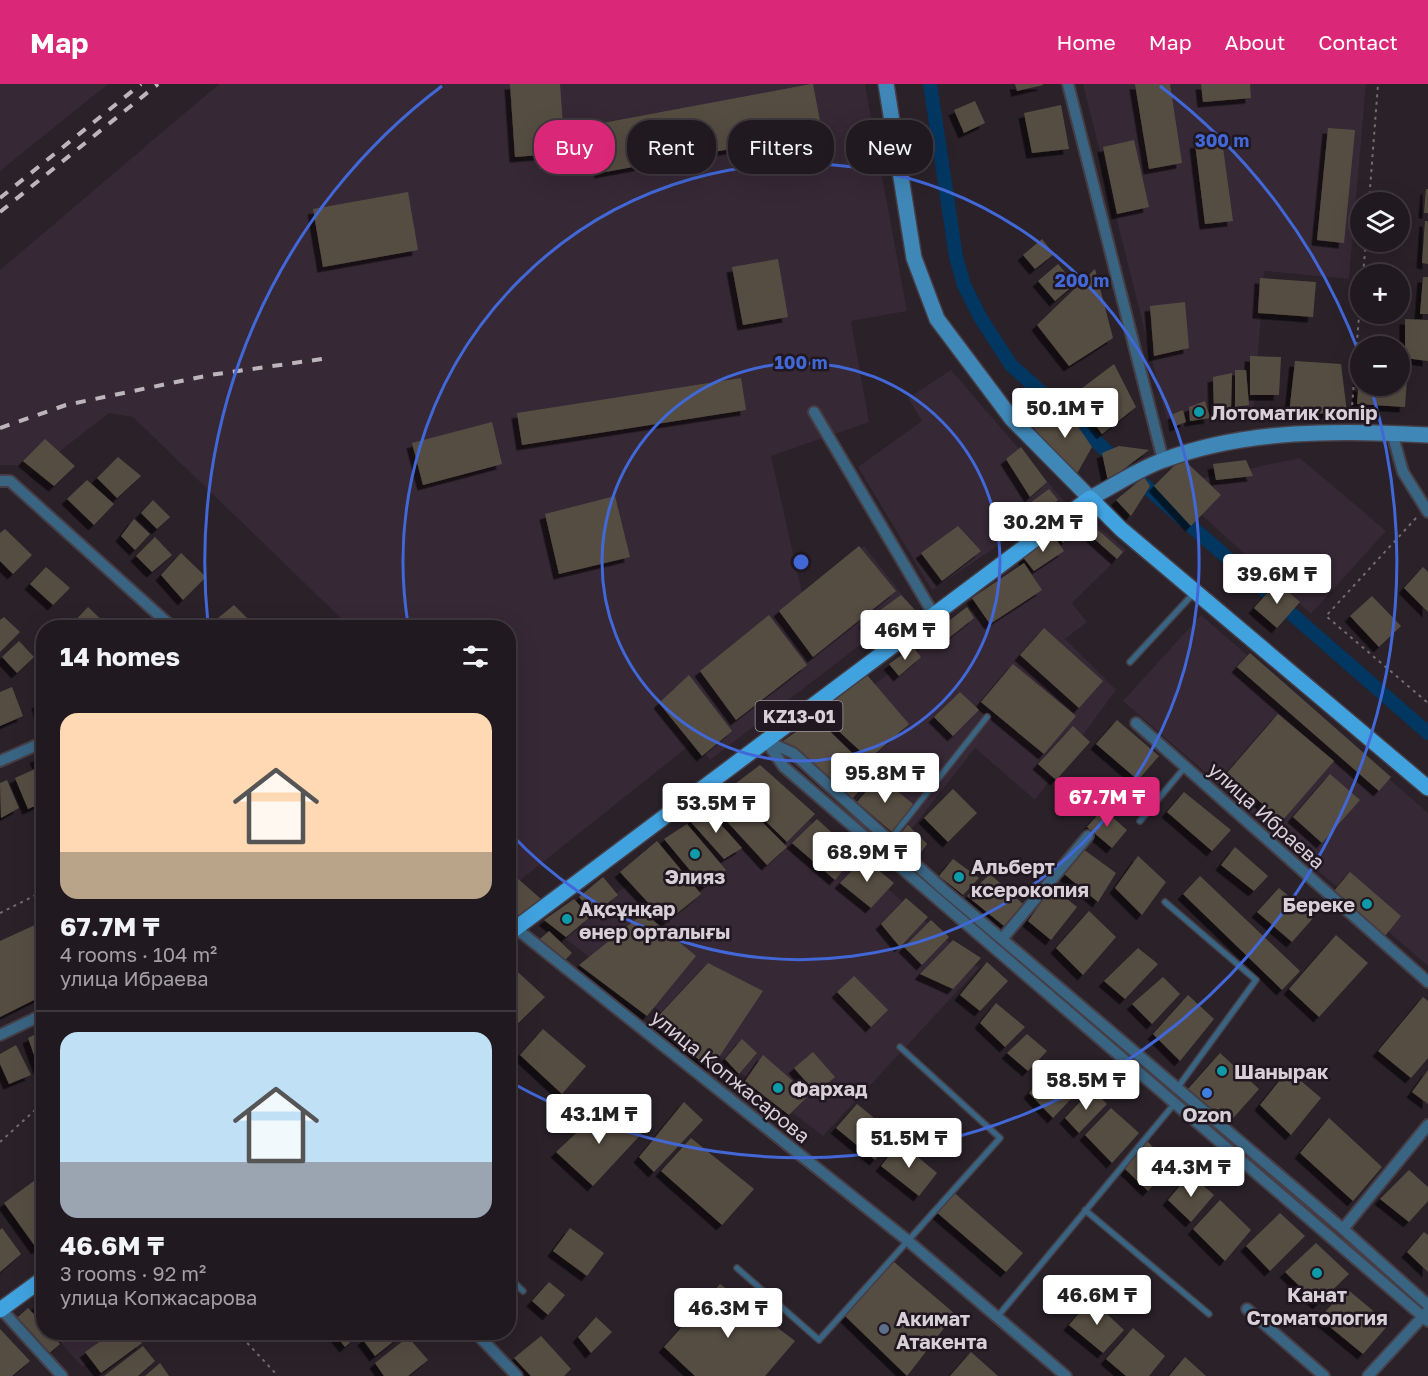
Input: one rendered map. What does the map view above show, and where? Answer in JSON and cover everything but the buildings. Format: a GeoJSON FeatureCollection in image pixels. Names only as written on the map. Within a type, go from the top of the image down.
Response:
{"type":"FeatureCollection","features":[{"type":"Feature","properties":{"kind":"main road"},"geometry":{"type":"LineString","coordinates":[[886,84],[914,258],[937,319],[1012,419],[1121,529],[1428,788]]}},
{"type":"Feature","properties":{"kind":"main road"},"geometry":{"type":"LineString","coordinates":[[1090,498],[1163,460],[1208,447],[1257,438],[1350,432],[1428,435]]}},
{"type":"Feature","properties":{"kind":"main road","name":"KZ13-01"},"geometry":{"type":"LineString","coordinates":[[516,924],[766,741],[1090,498]]}},
{"type":"Feature","properties":{"kind":"main road"},"geometry":{"type":"LineString","coordinates":[[1,1310],[36,1284]]}},
{"type":"Feature","properties":{"kind":"street"},"geometry":{"type":"LineString","coordinates":[[1068,84],[1163,460]]}},
{"type":"Feature","properties":{"kind":"street"},"geometry":{"type":"LineString","coordinates":[[814,412],[934,615]]}},
{"type":"Feature","properties":{"kind":"street"},"geometry":{"type":"LineString","coordinates":[[1392,433],[1402,472],[1426,510]]}},
{"type":"Feature","properties":{"kind":"street"},"geometry":{"type":"LineString","coordinates":[[5,481],[164,620]]}},
{"type":"Feature","properties":{"kind":"street","name":"улица Ибраева"},"geometry":{"type":"LineString","coordinates":[[1136,723],[1428,982]]}},
{"type":"Feature","properties":{"kind":"street"},"geometry":{"type":"LineString","coordinates":[[766,741],[793,753],[889,841],[1343,1229],[1428,1305]]}},
{"type":"Feature","properties":{"kind":"street"},"geometry":{"type":"LineString","coordinates":[[766,741],[784,767],[1174,1103],[1426,1316],[1368,1376]]}},
{"type":"Feature","properties":{"kind":"street"},"geometry":{"type":"LineString","coordinates":[[0,761],[36,745]]}},
{"type":"Feature","properties":{"kind":"street"},"geometry":{"type":"LineString","coordinates":[[1002,939],[1088,836]]}},
{"type":"Feature","properties":{"kind":"street","name":"улица Копжасарова"},"geometry":{"type":"LineString","coordinates":[[516,932],[908,1240],[1066,1376]]}},
{"type":"Feature","properties":{"kind":"street"},"geometry":{"type":"LineString","coordinates":[[0,1035],[36,1018]]}},
{"type":"Feature","properties":{"kind":"street"},"geometry":{"type":"LineString","coordinates":[[1343,1229],[1428,1125]]}},
{"type":"Feature","properties":{"kind":"street"},"geometry":{"type":"LineString","coordinates":[[1247,1309],[1324,1376]]}},
{"type":"Feature","properties":{"kind":"street"},"geometry":{"type":"LineString","coordinates":[[1,1310],[62,1376]]}},
{"type":"Feature","properties":{"kind":"street"},"geometry":{"type":"LineString","coordinates":[[483,1340],[517,1376]]}},
{"type":"Feature","properties":{"kind":"lane"},"geometry":{"type":"LineString","coordinates":[[1130,662],[1195,592]]}},
{"type":"Feature","properties":{"kind":"lane"},"geometry":{"type":"LineString","coordinates":[[889,841],[987,717]]}},
{"type":"Feature","properties":{"kind":"lane"},"geometry":{"type":"LineString","coordinates":[[1140,821],[1185,766]]}},
{"type":"Feature","properties":{"kind":"lane"},"geometry":{"type":"LineString","coordinates":[[1165,902],[1256,980],[1178,1087]]}},
{"type":"Feature","properties":{"kind":"lane"},"geometry":{"type":"LineString","coordinates":[[736,1268],[819,1340],[1000,1138],[900,1047]]}},
{"type":"Feature","properties":{"kind":"lane"},"geometry":{"type":"LineString","coordinates":[[998,1316],[1174,1103]]}},
{"type":"Feature","properties":{"kind":"lane"},"geometry":{"type":"LineString","coordinates":[[1085,1210],[1209,1314]]}},
{"type":"Feature","properties":{"kind":"lane"},"geometry":{"type":"LineString","coordinates":[[516,1284],[523,1291]]}},
{"type":"Feature","properties":{"kind":"path"},"geometry":{"type":"LineString","coordinates":[[1370,192],[1378,84]]}},
{"type":"Feature","properties":{"kind":"path"},"geometry":{"type":"LineString","coordinates":[[1350,432],[1358,324]]}},
{"type":"Feature","properties":{"kind":"path"},"geometry":{"type":"LineString","coordinates":[[1426,510],[1326,616],[1428,703]]}},
{"type":"Feature","properties":{"kind":"path"},"geometry":{"type":"LineString","coordinates":[[0,913],[36,895]]}},
{"type":"Feature","properties":{"kind":"path"},"geometry":{"type":"LineString","coordinates":[[0,1142],[36,1110]]}},
{"type":"Feature","properties":{"kind":"path"},"geometry":{"type":"LineString","coordinates":[[244,1340],[278,1376]]}},
{"type":"Feature","properties":{"kind":"shaded area"},"geometry":{"type":"Polygon","coordinates":[[[0,84],[108,84],[0,171],[0,84]]]}},
{"type":"Feature","properties":{"kind":"shaded area"},"geometry":{"type":"Polygon","coordinates":[[[219,84],[865,84],[872,120],[846,120],[846,174],[882,174],[907,311],[851,321],[869,422],[771,456],[802,593],[864,546],[911,606],[710,760],[695,741],[516,883],[516,620],[343,620],[133,417],[109,413],[28,476],[15,465],[0,465],[0,270],[219,84]]]}},
{"type":"Feature","properties":{"kind":"shaded area"},"geometry":{"type":"Polygon","coordinates":[[[1083,84],[1366,84],[1357,192],[1350,192],[1351,252],[1349,279],[1264,271],[1254,407],[1169,428],[1083,84]]]}},
{"type":"Feature","properties":{"kind":"shaded area"},"geometry":{"type":"Polygon","coordinates":[[[951,370],[1064,501],[932,590],[858,467],[922,421],[908,398],[951,370]]]}},
{"type":"Feature","properties":{"kind":"shaded area"},"geometry":{"type":"Polygon","coordinates":[[[1300,458],[1386,531],[1311,614],[1173,489],[1204,478],[1300,458]]]}},
{"type":"Feature","properties":{"kind":"shaded area"},"geometry":{"type":"Polygon","coordinates":[[[1091,520],[1126,550],[1072,603],[1087,622],[1065,639],[1116,690],[1035,800],[975,748],[910,831],[804,738],[1091,520]]]}},
{"type":"Feature","properties":{"kind":"shaded area"},"geometry":{"type":"Polygon","coordinates":[[[1201,615],[1428,813],[1428,966],[1123,701],[1201,615]]]}},
{"type":"Feature","properties":{"kind":"shaded area"},"geometry":{"type":"Polygon","coordinates":[[[768,785],[979,968],[823,1136],[559,934],[768,785]]]}},
{"type":"Feature","properties":{"kind":"shaded area"},"geometry":{"type":"Polygon","coordinates":[[[59,1340],[117,1340],[82,1367],[59,1340]]]}},
{"type":"Feature","properties":{"kind":"waterway"},"geometry":{"type":"LineString","coordinates":[[930,84],[956,257],[964,285],[980,317],[1011,365],[1160,499],[1428,733]]}},
{"type":"Feature","properties":{"kind":"railway"},"geometry":{"type":"LineString","coordinates":[[0,198],[141,84]]}},
{"type":"Feature","properties":{"kind":"railway"},"geometry":{"type":"LineString","coordinates":[[0,212],[158,84]]}},
{"type":"Feature","properties":{"kind":"railway"},"geometry":{"type":"LineString","coordinates":[[0,428],[66,405],[210,375],[329,358]]}},
{"type":"Feature","properties":{"kind":"place","name":"Лотоматик копір"},"geometry":{"type":"Point","coordinates":[1199,412]}},
{"type":"Feature","properties":{"kind":"place","name":"Элияз"},"geometry":{"type":"Point","coordinates":[695,854]}},
{"type":"Feature","properties":{"kind":"place","name":"Альберт ксерокопия"},"geometry":{"type":"Point","coordinates":[959,877]}},
{"type":"Feature","properties":{"kind":"place","name":"Береке"},"geometry":{"type":"Point","coordinates":[1367,904]}},
{"type":"Feature","properties":{"kind":"place","name":"Ақсұнқар өнер орталығы"},"geometry":{"type":"Point","coordinates":[567,919]}},
{"type":"Feature","properties":{"kind":"place","name":"Шанырак"},"geometry":{"type":"Point","coordinates":[1222,1071]}},
{"type":"Feature","properties":{"kind":"place","name":"Фархад"},"geometry":{"type":"Point","coordinates":[778,1088]}},
{"type":"Feature","properties":{"kind":"place","name":"Ozon"},"geometry":{"type":"Point","coordinates":[1207,1093]}},
{"type":"Feature","properties":{"kind":"place","name":"Канат Стоматология"},"geometry":{"type":"Point","coordinates":[1317,1273]}},
{"type":"Feature","properties":{"kind":"place","name":"Акимат Атакента"},"geometry":{"type":"Point","coordinates":[884,1329]}}]}
